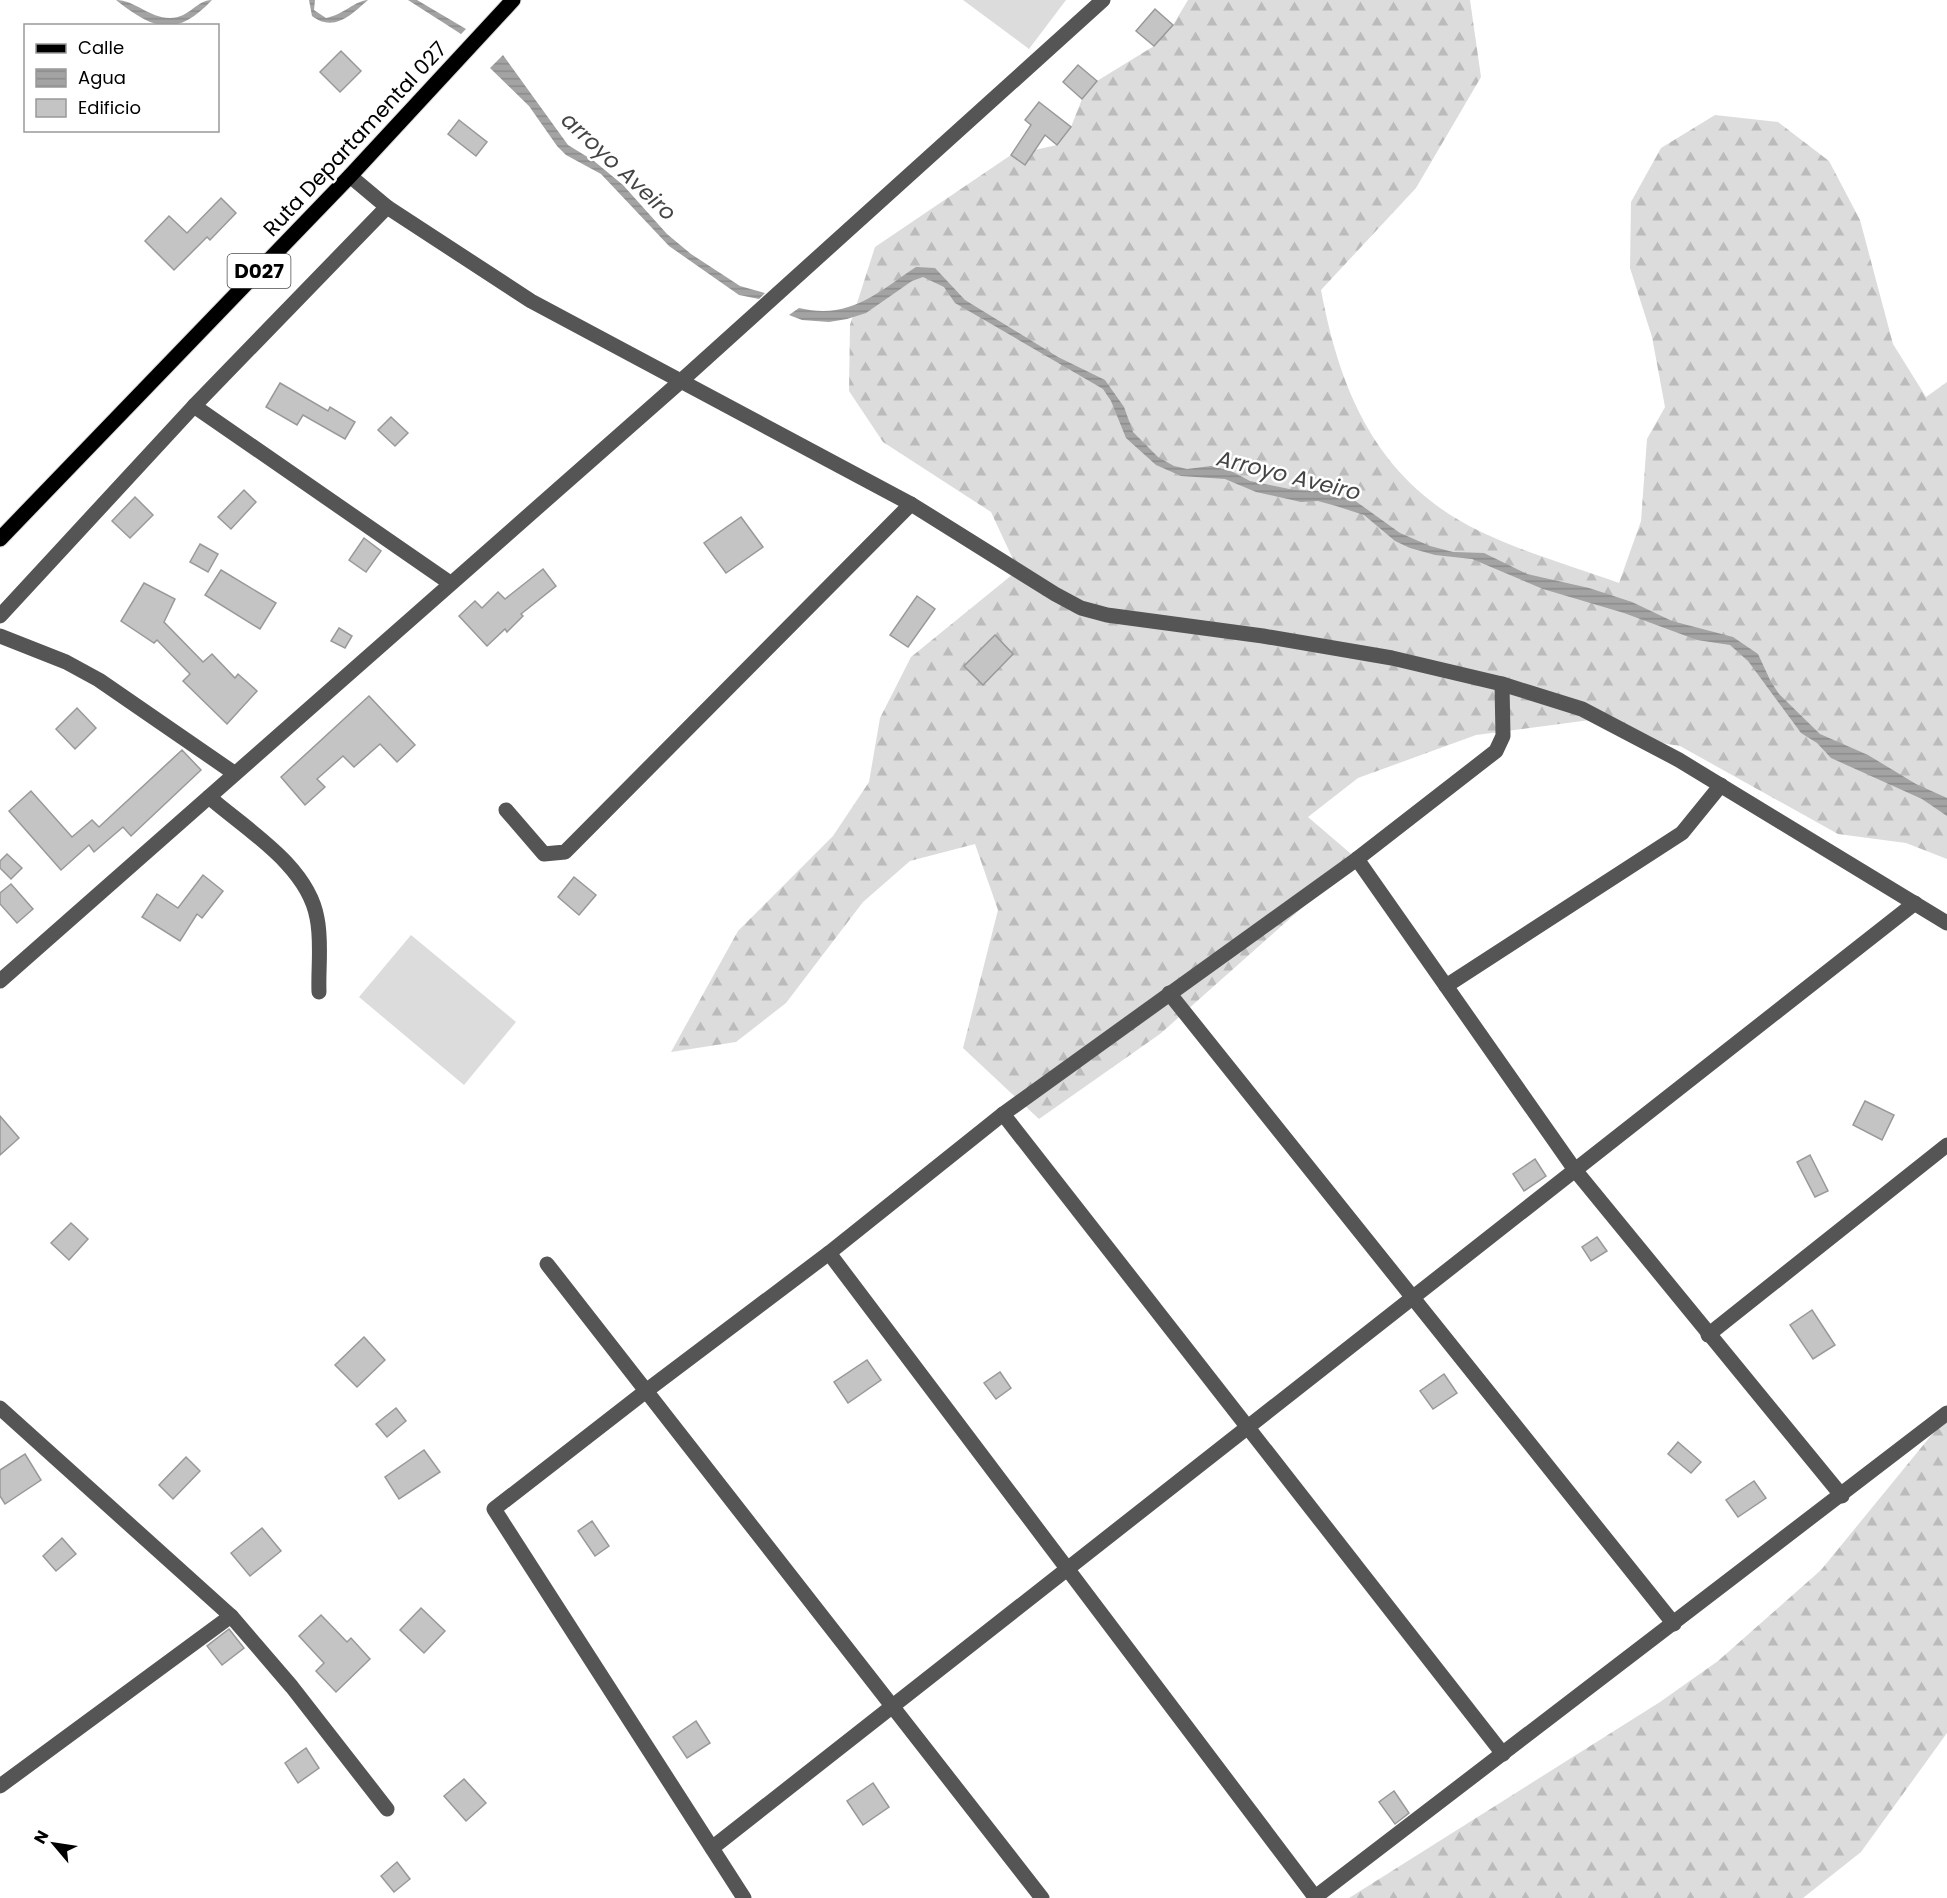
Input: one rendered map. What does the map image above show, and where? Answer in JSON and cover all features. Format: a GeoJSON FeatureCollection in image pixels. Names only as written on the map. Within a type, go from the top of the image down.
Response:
{"type":"FeatureCollection","features":[{"type":"Feature","properties":{"kind":"main road","name":"Ruta Departamental 027"},"geometry":{"type":"LineString","coordinates":[[0,539],[350,176],[513,0]]}},
{"type":"Feature","properties":{"kind":"street"},"geometry":{"type":"LineString","coordinates":[[0,981],[681,381],[1103,0]]}},
{"type":"Feature","properties":{"kind":"street"},"geometry":{"type":"LineString","coordinates":[[350,176],[387,207],[531,302],[912,504],[1081,608],[1107,615],[1263,636],[1392,658],[1502,684],[1582,710],[1721,784],[1947,923]]}},
{"type":"Feature","properties":{"kind":"street"},"geometry":{"type":"LineString","coordinates":[[0,616],[194,406],[387,207]]}},
{"type":"Feature","properties":{"kind":"street"},"geometry":{"type":"LineString","coordinates":[[194,406],[450,583]]}},
{"type":"Feature","properties":{"kind":"street"},"geometry":{"type":"LineString","coordinates":[[506,810],[544,854],[565,852],[912,504]]}},
{"type":"Feature","properties":{"kind":"street"},"geometry":{"type":"LineString","coordinates":[[0,636],[66,662],[99,680],[234,774]]}},
{"type":"Feature","properties":{"kind":"street"},"geometry":{"type":"LineString","coordinates":[[744,1898],[494,1509],[829,1253],[1003,1114],[1358,859],[1496,751],[1503,736],[1502,684]]}},
{"type":"Feature","properties":{"kind":"street"},"geometry":{"type":"LineString","coordinates":[[1446,986],[1682,833],[1721,784]]}},
{"type":"Feature","properties":{"kind":"street"},"geometry":{"type":"LineString","coordinates":[[209,797],[292,867],[309,891],[318,919],[319,992]]}},
{"type":"Feature","properties":{"kind":"street"},"geometry":{"type":"LineString","coordinates":[[1358,859],[1575,1170],[1842,1496]]}},
{"type":"Feature","properties":{"kind":"street"},"geometry":{"type":"LineString","coordinates":[[712,1848],[1914,903]]}},
{"type":"Feature","properties":{"kind":"street"},"geometry":{"type":"LineString","coordinates":[[1169,993],[1674,1624]]}},
{"type":"Feature","properties":{"kind":"street"},"geometry":{"type":"LineString","coordinates":[[1003,1114],[1503,1754]]}},
{"type":"Feature","properties":{"kind":"street"},"geometry":{"type":"LineString","coordinates":[[1708,1335],[1947,1145]]}},
{"type":"Feature","properties":{"kind":"street"},"geometry":{"type":"LineString","coordinates":[[829,1253],[1315,1898],[1842,1496],[1947,1413]]}},
{"type":"Feature","properties":{"kind":"street"},"geometry":{"type":"LineString","coordinates":[[547,1264],[1042,1898]]}},
{"type":"Feature","properties":{"kind":"street"},"geometry":{"type":"LineString","coordinates":[[0,1408],[231,1616],[292,1687],[387,1809]]}},
{"type":"Feature","properties":{"kind":"street"},"geometry":{"type":"LineString","coordinates":[[0,1786],[231,1616]]}},
{"type":"Feature","properties":{"kind":"green space"},"geometry":{"type":"Polygon","coordinates":[[[963,0],[1066,0],[1029,49],[963,0]]]}},
{"type":"Feature","properties":{"kind":"green space"},"geometry":{"type":"Polygon","coordinates":[[[1188,0],[1470,0],[1481,77],[1416,188],[1321,290],[1328,321],[1345,381],[1357,409],[1390,460],[1411,484],[1436,505],[1477,530],[1524,550],[1619,583],[1641,521],[1647,439],[1665,407],[1652,337],[1630,268],[1631,202],[1661,148],[1715,115],[1778,122],[1829,161],[1860,220],[1893,344],[1926,397],[1947,382],[1947,859],[1906,843],[1838,834],[1680,746],[1618,736],[1590,720],[1476,735],[1358,778],[1308,817],[1357,859],[1160,1034],[1039,1119],[963,1048],[998,910],[975,844],[910,861],[863,902],[786,1003],[736,1042],[671,1052],[738,931],[833,836],[869,782],[880,718],[911,657],[1018,570],[991,512],[883,442],[849,391],[850,325],[875,247],[1011,155],[1057,145],[1071,127],[1082,99],[1097,81],[1154,46],[1173,25],[1188,0]]]}},
{"type":"Feature","properties":{"kind":"green space"},"geometry":{"type":"Polygon","coordinates":[[[411,935],[516,1022],[464,1085],[359,997],[411,935]]]}},
{"type":"Feature","properties":{"kind":"green space"},"geometry":{"type":"Polygon","coordinates":[[[1947,1416],[1947,1733],[1861,1852],[1803,1898],[1349,1898],[1660,1702],[1718,1661],[1821,1570],[1947,1416]]]}},
{"type":"Feature","properties":{"kind":"water"},"geometry":{"type":"Polygon","coordinates":[[[116,0],[130,3],[155,15],[170,18],[183,15],[202,3],[212,0],[199,12],[178,24],[154,23],[116,0]]]}},
{"type":"Feature","properties":{"kind":"water"},"geometry":{"type":"Polygon","coordinates":[[[309,0],[315,0],[314,10],[326,18],[368,0],[349,16],[328,23],[312,16],[309,0]]]}},
{"type":"Feature","properties":{"kind":"water"},"geometry":{"type":"Polygon","coordinates":[[[408,0],[417,0],[466,29],[461,34],[408,0]]]}},
{"type":"Feature","properties":{"kind":"water"},"geometry":{"type":"Polygon","coordinates":[[[503,55],[568,145],[594,161],[623,185],[667,234],[691,254],[740,286],[765,293],[759,299],[739,295],[669,246],[601,174],[566,155],[529,106],[490,68],[503,55]]]}},
{"type":"Feature","properties":{"kind":"water"},"geometry":{"type":"Polygon","coordinates":[[[916,267],[935,268],[965,300],[1058,357],[1105,380],[1124,407],[1133,432],[1158,457],[1174,466],[1187,469],[1211,466],[1231,471],[1250,481],[1294,490],[1320,491],[1354,500],[1400,533],[1430,546],[1453,552],[1484,553],[1527,574],[1589,588],[1632,602],[1672,621],[1733,637],[1758,654],[1779,694],[1820,734],[1868,755],[1916,784],[1947,798],[1947,816],[1922,799],[1831,758],[1817,743],[1801,733],[1748,661],[1730,645],[1697,640],[1624,613],[1543,589],[1472,559],[1435,555],[1410,548],[1395,541],[1364,515],[1336,506],[1318,501],[1301,502],[1256,492],[1225,479],[1181,476],[1156,465],[1126,438],[1111,401],[1103,389],[955,303],[944,287],[923,277],[912,281],[866,313],[847,319],[829,322],[802,320],[789,315],[799,308],[817,311],[833,310],[862,302],[916,267]]]}},
{"type":"Feature","properties":{"kind":"building"},"geometry":{"type":"Polygon","coordinates":[[[1155,9],[1173,25],[1154,46],[1136,31],[1155,9]]]}},
{"type":"Feature","properties":{"kind":"building"},"geometry":{"type":"Polygon","coordinates":[[[341,51],[361,71],[340,92],[320,72],[341,51]]]}},
{"type":"Feature","properties":{"kind":"building"},"geometry":{"type":"Polygon","coordinates":[[[1078,65],[1097,81],[1082,99],[1063,82],[1078,65]]]}},
{"type":"Feature","properties":{"kind":"building"},"geometry":{"type":"Polygon","coordinates":[[[1039,102],[1071,127],[1057,145],[1045,135],[1025,165],[1011,155],[1031,125],[1025,120],[1039,102]]]}},
{"type":"Feature","properties":{"kind":"building"},"geometry":{"type":"Polygon","coordinates":[[[459,120],[487,142],[476,156],[448,134],[459,120]]]}},
{"type":"Feature","properties":{"kind":"building"},"geometry":{"type":"Polygon","coordinates":[[[221,198],[236,213],[210,240],[207,237],[174,270],[145,241],[169,216],[187,233],[221,198]]]}},
{"type":"Feature","properties":{"kind":"building"},"geometry":{"type":"Polygon","coordinates":[[[280,383],[328,411],[330,407],[355,422],[345,439],[303,415],[297,425],[266,407],[280,383]]]}},
{"type":"Feature","properties":{"kind":"building"},"geometry":{"type":"Polygon","coordinates":[[[391,417],[408,433],[395,446],[378,430],[391,417]]]}},
{"type":"Feature","properties":{"kind":"building"},"geometry":{"type":"Polygon","coordinates":[[[244,490],[256,502],[231,529],[218,517],[244,490]]]}},
{"type":"Feature","properties":{"kind":"building"},"geometry":{"type":"Polygon","coordinates":[[[135,497],[153,515],[130,538],[112,521],[135,497]]]}},
{"type":"Feature","properties":{"kind":"building"},"geometry":{"type":"Polygon","coordinates":[[[741,517],[763,547],[726,573],[704,543],[741,517]]]}},
{"type":"Feature","properties":{"kind":"building"},"geometry":{"type":"Polygon","coordinates":[[[364,538],[381,551],[366,572],[349,560],[364,538]]]}},
{"type":"Feature","properties":{"kind":"building"},"geometry":{"type":"Polygon","coordinates":[[[200,544],[218,554],[208,572],[190,562],[200,544]]]}},
{"type":"Feature","properties":{"kind":"building"},"geometry":{"type":"Polygon","coordinates":[[[543,569],[556,586],[521,614],[523,616],[507,632],[505,629],[487,646],[459,616],[475,601],[482,608],[498,592],[505,599],[543,569]]]}},
{"type":"Feature","properties":{"kind":"building"},"geometry":{"type":"Polygon","coordinates":[[[221,570],[276,603],[260,629],[205,595],[221,570]]]}},
{"type":"Feature","properties":{"kind":"building"},"geometry":{"type":"Polygon","coordinates":[[[144,583],[175,599],[164,622],[203,662],[212,654],[235,678],[238,674],[257,691],[227,724],[183,681],[190,674],[157,640],[154,643],[121,621],[144,583]]]}},
{"type":"Feature","properties":{"kind":"building"},"geometry":{"type":"Polygon","coordinates":[[[917,596],[935,609],[908,647],[890,635],[917,596]]]}},
{"type":"Feature","properties":{"kind":"building"},"geometry":{"type":"Polygon","coordinates":[[[339,628],[352,636],[345,648],[331,641],[339,628]]]}},
{"type":"Feature","properties":{"kind":"building"},"geometry":{"type":"Polygon","coordinates":[[[995,635],[1013,654],[983,685],[964,666],[995,635]]]}},
{"type":"Feature","properties":{"kind":"building"},"geometry":{"type":"Polygon","coordinates":[[[369,696],[415,745],[397,762],[380,744],[354,767],[343,756],[317,779],[325,787],[305,805],[281,777],[369,696]]]}},
{"type":"Feature","properties":{"kind":"building"},"geometry":{"type":"Polygon","coordinates":[[[77,708],[96,728],[75,749],[56,729],[77,708]]]}},
{"type":"Feature","properties":{"kind":"building"},"geometry":{"type":"Polygon","coordinates":[[[182,750],[201,770],[131,836],[123,827],[94,852],[89,845],[61,870],[9,811],[31,791],[72,837],[92,820],[99,827],[182,750]]]}},
{"type":"Feature","properties":{"kind":"building"},"geometry":{"type":"Polygon","coordinates":[[[7,854],[22,868],[11,879],[0,868],[0,861],[7,854]]]}},
{"type":"Feature","properties":{"kind":"building"},"geometry":{"type":"Polygon","coordinates":[[[203,875],[223,891],[202,918],[197,914],[180,941],[142,917],[157,894],[178,908],[203,875]]]}},
{"type":"Feature","properties":{"kind":"building"},"geometry":{"type":"Polygon","coordinates":[[[574,877],[596,895],[579,915],[558,897],[574,877]]]}},
{"type":"Feature","properties":{"kind":"building"},"geometry":{"type":"Polygon","coordinates":[[[11,884],[33,909],[17,923],[0,904],[0,893],[11,884]]]}},
{"type":"Feature","properties":{"kind":"building"},"geometry":{"type":"Polygon","coordinates":[[[1865,1101],[1894,1115],[1882,1140],[1853,1125],[1865,1101]]]}},
{"type":"Feature","properties":{"kind":"building"},"geometry":{"type":"Polygon","coordinates":[[[0,1116],[19,1138],[0,1155],[0,1116]]]}},
{"type":"Feature","properties":{"kind":"building"},"geometry":{"type":"Polygon","coordinates":[[[1810,1155],[1828,1191],[1815,1197],[1797,1162],[1810,1155]]]}},
{"type":"Feature","properties":{"kind":"building"},"geometry":{"type":"Polygon","coordinates":[[[1535,1159],[1546,1176],[1524,1191],[1513,1174],[1535,1159]]]}},
{"type":"Feature","properties":{"kind":"building"},"geometry":{"type":"Polygon","coordinates":[[[71,1223],[88,1239],[69,1260],[51,1243],[71,1223]]]}},
{"type":"Feature","properties":{"kind":"building"},"geometry":{"type":"Polygon","coordinates":[[[1597,1237],[1607,1251],[1591,1261],[1582,1247],[1597,1237]]]}},
{"type":"Feature","properties":{"kind":"building"},"geometry":{"type":"Polygon","coordinates":[[[1812,1310],[1835,1345],[1813,1359],[1790,1325],[1812,1310]]]}},
{"type":"Feature","properties":{"kind":"building"},"geometry":{"type":"Polygon","coordinates":[[[364,1337],[385,1360],[357,1387],[335,1365],[364,1337]]]}},
{"type":"Feature","properties":{"kind":"building"},"geometry":{"type":"Polygon","coordinates":[[[867,1360],[881,1380],[848,1403],[834,1382],[867,1360]]]}},
{"type":"Feature","properties":{"kind":"building"},"geometry":{"type":"Polygon","coordinates":[[[1000,1372],[1011,1388],[996,1399],[984,1383],[1000,1372]]]}},
{"type":"Feature","properties":{"kind":"building"},"geometry":{"type":"Polygon","coordinates":[[[1444,1374],[1457,1393],[1433,1409],[1420,1391],[1444,1374]]]}},
{"type":"Feature","properties":{"kind":"building"},"geometry":{"type":"Polygon","coordinates":[[[396,1408],[406,1421],[387,1437],[376,1424],[396,1408]]]}},
{"type":"Feature","properties":{"kind":"building"},"geometry":{"type":"Polygon","coordinates":[[[1678,1442],[1701,1462],[1691,1473],[1668,1454],[1678,1442]]]}},
{"type":"Feature","properties":{"kind":"building"},"geometry":{"type":"Polygon","coordinates":[[[424,1450],[440,1472],[399,1499],[385,1477],[424,1450]]]}},
{"type":"Feature","properties":{"kind":"building"},"geometry":{"type":"Polygon","coordinates":[[[25,1454],[41,1480],[5,1504],[0,1496],[0,1470],[25,1454]]]}},
{"type":"Feature","properties":{"kind":"building"},"geometry":{"type":"Polygon","coordinates":[[[186,1457],[200,1471],[173,1499],[159,1485],[186,1457]]]}},
{"type":"Feature","properties":{"kind":"building"},"geometry":{"type":"Polygon","coordinates":[[[1754,1481],[1766,1498],[1738,1517],[1726,1500],[1754,1481]]]}},
{"type":"Feature","properties":{"kind":"building"},"geometry":{"type":"Polygon","coordinates":[[[592,1521],[609,1546],[595,1556],[578,1531],[592,1521]]]}},
{"type":"Feature","properties":{"kind":"building"},"geometry":{"type":"Polygon","coordinates":[[[262,1528],[281,1551],[250,1576],[231,1553],[262,1528]]]}},
{"type":"Feature","properties":{"kind":"building"},"geometry":{"type":"Polygon","coordinates":[[[62,1538],[76,1554],[56,1571],[43,1556],[62,1538]]]}},
{"type":"Feature","properties":{"kind":"building"},"geometry":{"type":"Polygon","coordinates":[[[421,1608],[445,1631],[424,1653],[400,1630],[421,1608]]]}},
{"type":"Feature","properties":{"kind":"building"},"geometry":{"type":"Polygon","coordinates":[[[321,1615],[347,1642],[351,1638],[370,1659],[336,1692],[316,1671],[324,1663],[299,1636],[321,1615]]]}},
{"type":"Feature","properties":{"kind":"building"},"geometry":{"type":"Polygon","coordinates":[[[229,1629],[244,1648],[222,1665],[207,1646],[229,1629]]]}},
{"type":"Feature","properties":{"kind":"building"},"geometry":{"type":"Polygon","coordinates":[[[696,1721],[710,1743],[687,1758],[673,1737],[696,1721]]]}},
{"type":"Feature","properties":{"kind":"building"},"geometry":{"type":"Polygon","coordinates":[[[306,1748],[319,1768],[298,1783],[285,1763],[306,1748]]]}},
{"type":"Feature","properties":{"kind":"building"},"geometry":{"type":"Polygon","coordinates":[[[464,1779],[486,1803],[466,1821],[444,1796],[464,1779]]]}},
{"type":"Feature","properties":{"kind":"building"},"geometry":{"type":"Polygon","coordinates":[[[873,1783],[889,1807],[863,1825],[847,1801],[873,1783]]]}},
{"type":"Feature","properties":{"kind":"building"},"geometry":{"type":"Polygon","coordinates":[[[1394,1791],[1409,1813],[1395,1824],[1379,1802],[1394,1791]]]}},
{"type":"Feature","properties":{"kind":"building"},"geometry":{"type":"Polygon","coordinates":[[[397,1862],[410,1879],[394,1892],[381,1876],[397,1862]]]}},
{"type":"Feature","properties":{"kind":"water label","name":"arroyo Aveiro"},"geometry":{"type":"Point","coordinates":[619,166]}},
{"type":"Feature","properties":{"kind":"water label","name":"Arroyo Aveiro"},"geometry":{"type":"Point","coordinates":[1289,475]}}]}
